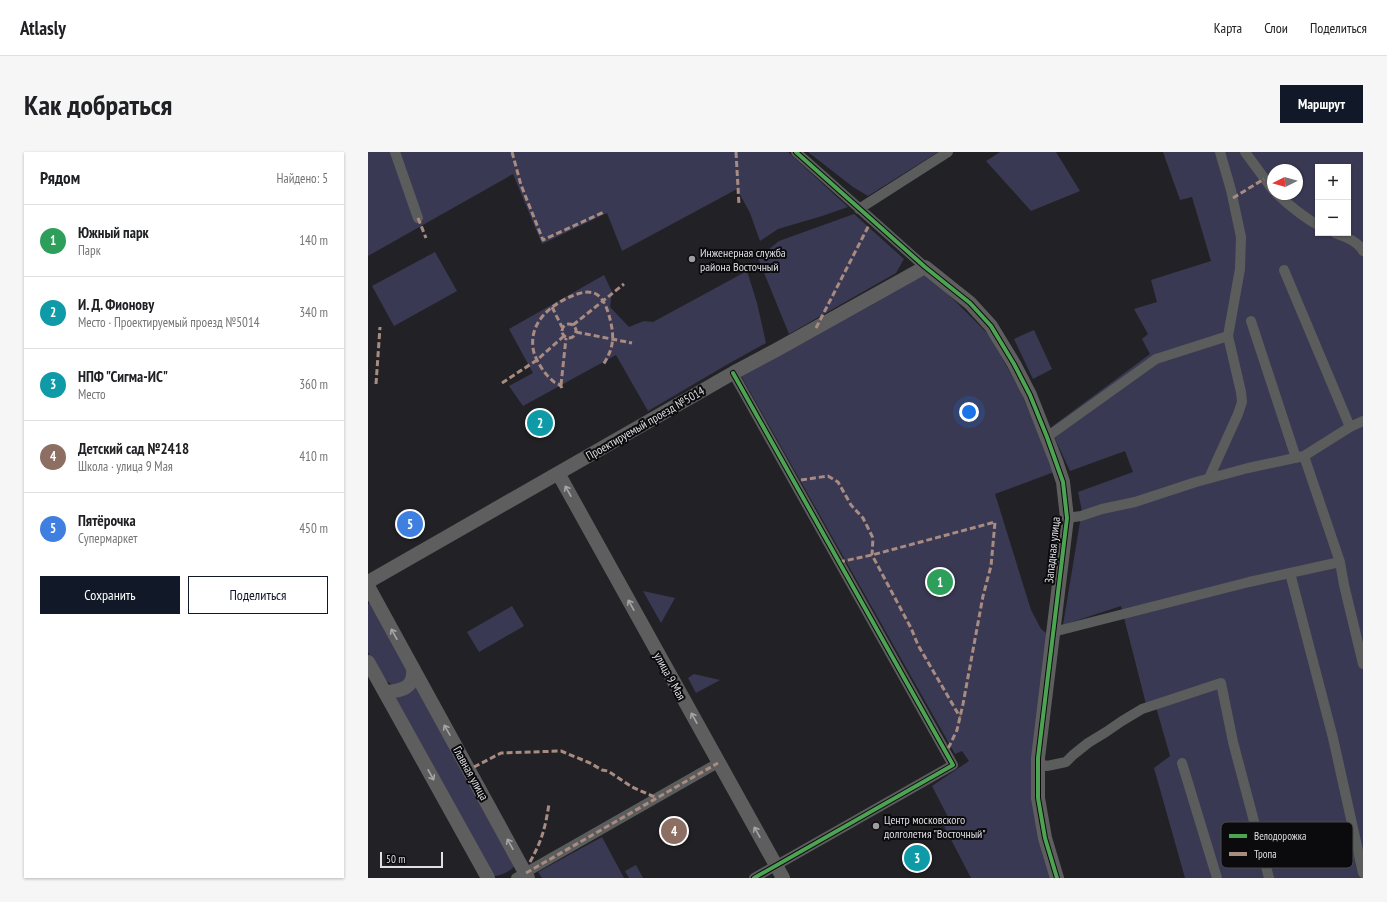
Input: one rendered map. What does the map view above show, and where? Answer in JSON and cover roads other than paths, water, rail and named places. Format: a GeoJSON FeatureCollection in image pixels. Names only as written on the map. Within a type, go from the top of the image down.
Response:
{"type":"FeatureCollection","features":[{"type":"Feature","properties":{"kind":"street"},"geometry":{"type":"LineString","coordinates":[[395,152],[418,218]]}},
{"type":"Feature","properties":{"kind":"street"},"geometry":{"type":"LineString","coordinates":[[796,152],[925,267]]}},
{"type":"Feature","properties":{"kind":"street"},"geometry":{"type":"LineString","coordinates":[[859,209],[948,152]]}},
{"type":"Feature","properties":{"kind":"street"},"geometry":{"type":"LineString","coordinates":[[1209,478],[1242,402],[1228,336],[1240,269],[1241,237],[1231,190],[1220,152]]}},
{"type":"Feature","properties":{"kind":"street"},"geometry":{"type":"LineString","coordinates":[[1245,152],[1267,182]]}},
{"type":"Feature","properties":{"kind":"street"},"geometry":{"type":"LineString","coordinates":[[1284,200],[1315,223]]}},
{"type":"Feature","properties":{"kind":"street"},"geometry":{"type":"LineString","coordinates":[[1343,236],[1348,238],[1363,251]]}},
{"type":"Feature","properties":{"kind":"street","name":"Проектируемый проезд №5014"},"geometry":{"type":"LineString","coordinates":[[368,582],[733,373],[925,267]]}},
{"type":"Feature","properties":{"kind":"street","name":"Западная улица"},"geometry":{"type":"LineString","coordinates":[[925,267],[970,303],[991,326],[1018,370],[1030,395],[1063,482],[1066,518],[1038,764],[1039,805],[1045,838],[1057,878]]}},
{"type":"Feature","properties":{"kind":"street"},"geometry":{"type":"LineString","coordinates":[[1284,270],[1350,427]]}},
{"type":"Feature","properties":{"kind":"street"},"geometry":{"type":"LineString","coordinates":[[1251,321],[1340,562],[1363,664]]}},
{"type":"Feature","properties":{"kind":"street"},"geometry":{"type":"LineString","coordinates":[[1047,437],[1156,359],[1228,336]]}},
{"type":"Feature","properties":{"kind":"street"},"geometry":{"type":"LineString","coordinates":[[733,373],[953,765],[779,872],[754,878]]}},
{"type":"Feature","properties":{"kind":"street"},"geometry":{"type":"LineString","coordinates":[[1066,518],[1081,516],[1102,509],[1135,502],[1209,478],[1300,457],[1350,427],[1363,421]]}},
{"type":"Feature","properties":{"kind":"street","name":"улица 9 Мая"},"geometry":{"type":"LineString","coordinates":[[558,473],[779,872]]}},
{"type":"Feature","properties":{"kind":"street"},"geometry":{"type":"LineString","coordinates":[[1053,632],[1340,562]]}},
{"type":"Feature","properties":{"kind":"street"},"geometry":{"type":"LineString","coordinates":[[1290,573],[1333,738],[1352,822]]}},
{"type":"Feature","properties":{"kind":"street","name":"Главная улица"},"geometry":{"type":"LineString","coordinates":[[368,586],[523,876]]}},
{"type":"Feature","properties":{"kind":"street"},"geometry":{"type":"LineString","coordinates":[[368,662],[488,878]]}},
{"type":"Feature","properties":{"kind":"street"},"geometry":{"type":"LineString","coordinates":[[385,692],[403,690],[408,686],[414,675],[413,668]]}},
{"type":"Feature","properties":{"kind":"street"},"geometry":{"type":"LineString","coordinates":[[1038,764],[1047,766],[1066,762],[1088,743],[1142,709],[1221,683],[1232,742],[1254,822]]}},
{"type":"Feature","properties":{"kind":"street"},"geometry":{"type":"LineString","coordinates":[[523,876],[718,763]]}},
{"type":"Feature","properties":{"kind":"street"},"geometry":{"type":"LineString","coordinates":[[1182,763],[1217,878]]}},
{"type":"Feature","properties":{"kind":"street"},"geometry":{"type":"LineString","coordinates":[[1353,828],[1363,873]]}},
{"type":"Feature","properties":{"kind":"street"},"geometry":{"type":"LineString","coordinates":[[1266,868],[1269,878]]}},
{"type":"Feature","properties":{"kind":"place","name":"Инженерная служба района Восточный"},"geometry":{"type":"Point","coordinates":[692,259]}},
{"type":"Feature","properties":{"kind":"place","name":"И. Д. Фионову"},"geometry":{"type":"Point","coordinates":[540,423]}},
{"type":"Feature","properties":{"kind":"place","name":"Пятёрочка"},"geometry":{"type":"Point","coordinates":[410,524]}},
{"type":"Feature","properties":{"kind":"place","name":"Южный парк"},"geometry":{"type":"Point","coordinates":[940,582]}},
{"type":"Feature","properties":{"kind":"place","name":"Центр московского долголетия \"Восточный\""},"geometry":{"type":"Point","coordinates":[876,826]}},
{"type":"Feature","properties":{"kind":"place","name":"Детский сад №2418"},"geometry":{"type":"Point","coordinates":[674,831]}},
{"type":"Feature","properties":{"kind":"place","name":"НПФ \"Сигма-ИС\""},"geometry":{"type":"Point","coordinates":[917,858]}}]}
